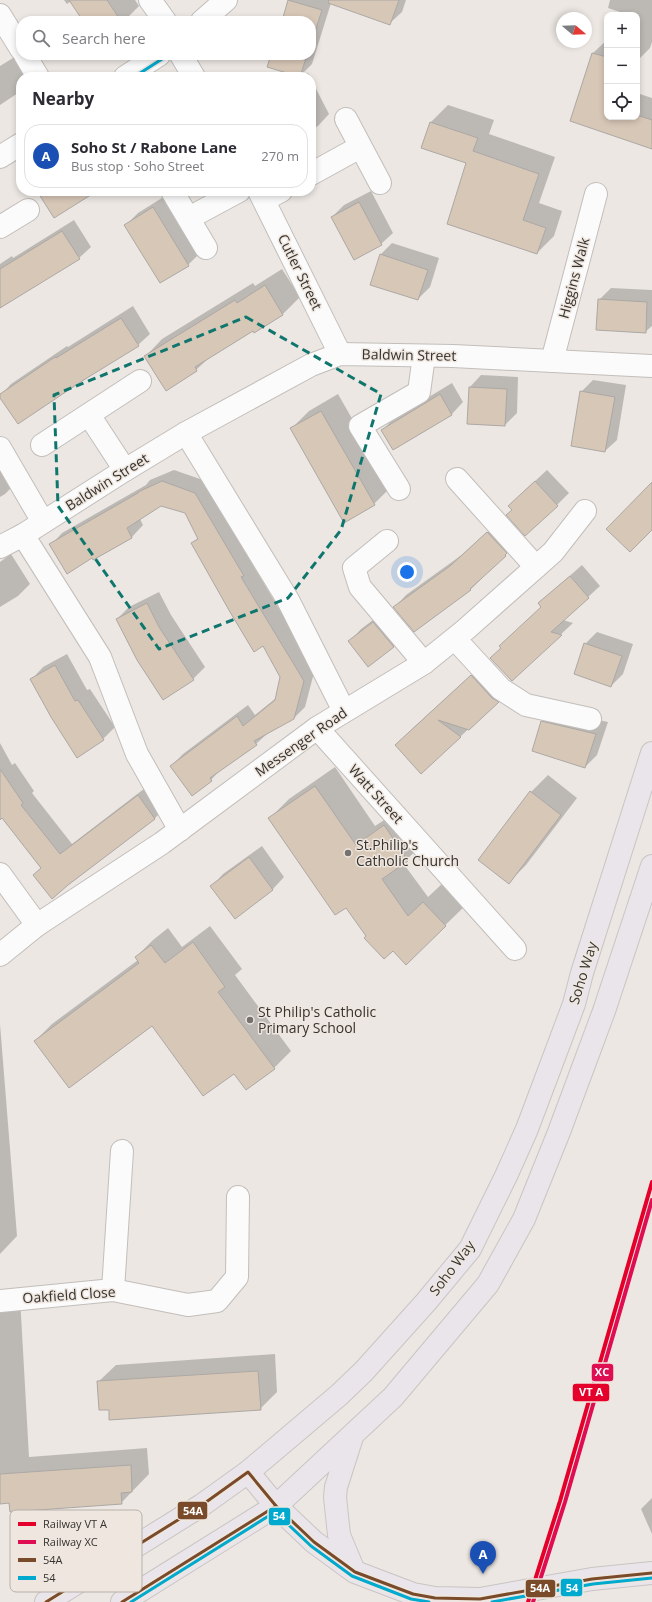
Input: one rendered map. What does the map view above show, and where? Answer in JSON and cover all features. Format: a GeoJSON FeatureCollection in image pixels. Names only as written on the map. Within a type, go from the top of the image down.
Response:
{"type":"FeatureCollection","features":[{"type":"Feature","properties":{"kind":"main road","name":"Soho Way"},"geometry":{"type":"LineString","coordinates":[[142,1542],[202,1505],[248,1472],[339,1395],[364,1371],[426,1302],[470,1249],[527,1129],[571,1011],[652,753]]}},
{"type":"Feature","properties":{"kind":"main road"},"geometry":{"type":"LineString","coordinates":[[142,1590],[276,1506],[393,1397],[488,1284],[524,1218],[559,1132],[604,1011],[652,866]]}},
{"type":"Feature","properties":{"kind":"main road"},"geometry":{"type":"LineString","coordinates":[[352,1436],[336,1487],[336,1497],[339,1535],[355,1572]]}},
{"type":"Feature","properties":{"kind":"main road"},"geometry":{"type":"LineString","coordinates":[[248,1472],[276,1506],[314,1542],[355,1572],[399,1596],[413,1594],[435,1598],[480,1599],[592,1579],[652,1573]]}},
{"type":"Feature","properties":{"kind":"main road","name":"Soho Way"},"geometry":{"type":"LineString","coordinates":[[46,1602],[62,1592]]}},
{"type":"Feature","properties":{"kind":"main road"},"geometry":{"type":"LineString","coordinates":[[122,1602],[138,1592]]}},
{"type":"Feature","properties":{"kind":"street"},"geometry":{"type":"LineString","coordinates":[[150,0],[161,16]]}},
{"type":"Feature","properties":{"kind":"street"},"geometry":{"type":"LineString","coordinates":[[208,16],[226,0]]}},
{"type":"Feature","properties":{"kind":"street"},"geometry":{"type":"LineString","coordinates":[[0,15],[16,41]]}},
{"type":"Feature","properties":{"kind":"street"},"geometry":{"type":"LineString","coordinates":[[28,60],[35,72]]}},
{"type":"Feature","properties":{"kind":"street"},"geometry":{"type":"LineString","coordinates":[[133,72],[151,60]]}},
{"type":"Feature","properties":{"kind":"street"},"geometry":{"type":"LineString","coordinates":[[184,60],[191,72]]}},
{"type":"Feature","properties":{"kind":"street"},"geometry":{"type":"LineString","coordinates":[[346,119],[380,183]]}},
{"type":"Feature","properties":{"kind":"street"},"geometry":{"type":"LineString","coordinates":[[0,157],[16,147]]}},
{"type":"Feature","properties":{"kind":"street"},"geometry":{"type":"LineString","coordinates":[[316,171],[360,147]]}},
{"type":"Feature","properties":{"kind":"street","name":"Higgins Walk"},"geometry":{"type":"LineString","coordinates":[[552,361],[596,194]]}},
{"type":"Feature","properties":{"kind":"street"},"geometry":{"type":"LineString","coordinates":[[175,196],[206,248]]}},
{"type":"Feature","properties":{"kind":"street"},"geometry":{"type":"LineString","coordinates":[[189,218],[231,196]]}},
{"type":"Feature","properties":{"kind":"street","name":"Cutler Street"},"geometry":{"type":"LineString","coordinates":[[269,196],[340,354]]}},
{"type":"Feature","properties":{"kind":"street"},"geometry":{"type":"LineString","coordinates":[[0,227],[28,210]]}},
{"type":"Feature","properties":{"kind":"street","name":"Baldwin Street"},"geometry":{"type":"LineString","coordinates":[[0,547],[23,535],[186,433],[311,365],[340,354],[424,356],[652,366]]}},
{"type":"Feature","properties":{"kind":"street"},"geometry":{"type":"LineString","coordinates":[[399,490],[360,426],[419,392],[424,356]]}},
{"type":"Feature","properties":{"kind":"street"},"geometry":{"type":"LineString","coordinates":[[42,445],[140,382]]}},
{"type":"Feature","properties":{"kind":"street"},"geometry":{"type":"LineString","coordinates":[[89,415],[125,470]]}},
{"type":"Feature","properties":{"kind":"street"},"geometry":{"type":"LineString","coordinates":[[186,433],[288,600],[344,711]]}},
{"type":"Feature","properties":{"kind":"street"},"geometry":{"type":"LineString","coordinates":[[0,448],[47,520]]}},
{"type":"Feature","properties":{"kind":"street"},"geometry":{"type":"LineString","coordinates":[[458,479],[536,567]]}},
{"type":"Feature","properties":{"kind":"street","name":"Messenger Road"},"geometry":{"type":"LineString","coordinates":[[0,954],[37,925],[162,843],[317,728],[424,663],[455,638],[553,552],[585,511]]}},
{"type":"Feature","properties":{"kind":"street"},"geometry":{"type":"LineString","coordinates":[[23,535],[100,657],[137,754],[180,830]]}},
{"type":"Feature","properties":{"kind":"street"},"geometry":{"type":"LineString","coordinates":[[387,540],[354,568],[360,587],[424,663]]}},
{"type":"Feature","properties":{"kind":"street"},"geometry":{"type":"LineString","coordinates":[[455,638],[500,690],[526,705],[590,719]]}},
{"type":"Feature","properties":{"kind":"street","name":"Watt Street"},"geometry":{"type":"LineString","coordinates":[[317,728],[515,949]]}},
{"type":"Feature","properties":{"kind":"street"},"geometry":{"type":"LineString","coordinates":[[0,874],[37,925]]}},
{"type":"Feature","properties":{"kind":"street"},"geometry":{"type":"LineString","coordinates":[[113,1290],[122,1151]]}},
{"type":"Feature","properties":{"kind":"street","name":"Oakfield Close"},"geometry":{"type":"LineString","coordinates":[[0,1301],[113,1290],[188,1305],[217,1301],[237,1277],[238,1197]]}},
{"type":"Feature","properties":{"kind":"highlighted area"},"geometry":{"type":"Polygon","coordinates":[[[246,317],[381,394],[341,530],[288,598],[159,649],[58,506],[54,395],[246,317]]]}},
{"type":"Feature","properties":{"kind":"building"},"geometry":{"type":"Polygon","coordinates":[[[69,0],[107,0],[118,16],[80,16],[69,0]]]}},
{"type":"Feature","properties":{"kind":"building"},"geometry":{"type":"Polygon","coordinates":[[[288,0],[322,10],[316,29],[316,16],[283,16],[288,0]]]}},
{"type":"Feature","properties":{"kind":"building"},"geometry":{"type":"Polygon","coordinates":[[[329,0],[399,0],[390,25],[328,3],[329,0]]]}},
{"type":"Feature","properties":{"kind":"building"},"geometry":{"type":"Polygon","coordinates":[[[592,53],[604,56],[604,120],[640,120],[640,116],[652,120],[652,149],[570,121],[592,53]]]}},
{"type":"Feature","properties":{"kind":"building"},"geometry":{"type":"Polygon","coordinates":[[[269,60],[305,60],[302,72],[284,72],[267,67],[269,60]]]}},
{"type":"Feature","properties":{"kind":"building"},"geometry":{"type":"Polygon","coordinates":[[[430,122],[478,138],[473,151],[539,174],[523,220],[546,228],[537,254],[447,224],[466,163],[421,148],[430,122]]]}},
{"type":"Feature","properties":{"kind":"building"},"geometry":{"type":"Polygon","coordinates":[[[40,196],[89,196],[54,218],[40,196]]]}},
{"type":"Feature","properties":{"kind":"building"},"geometry":{"type":"Polygon","coordinates":[[[359,202],[382,245],[354,260],[331,217],[359,202]]]}},
{"type":"Feature","properties":{"kind":"building"},"geometry":{"type":"Polygon","coordinates":[[[153,207],[189,266],[160,283],[124,225],[153,207]]]}},
{"type":"Feature","properties":{"kind":"building"},"geometry":{"type":"Polygon","coordinates":[[[62,231],[80,259],[0,308],[0,269],[62,231]]]}},
{"type":"Feature","properties":{"kind":"building"},"geometry":{"type":"Polygon","coordinates":[[[380,254],[428,270],[418,300],[370,285],[380,254]]]}},
{"type":"Feature","properties":{"kind":"building"},"geometry":{"type":"Polygon","coordinates":[[[265,285],[283,315],[254,333],[253,331],[195,367],[197,371],[166,391],[144,356],[235,300],[237,303],[265,285]]]}},
{"type":"Feature","properties":{"kind":"building"},"geometry":{"type":"Polygon","coordinates":[[[598,299],[647,302],[646,333],[596,330],[598,299]]]}},
{"type":"Feature","properties":{"kind":"building"},"geometry":{"type":"Polygon","coordinates":[[[121,318],[139,346],[82,381],[18,424],[0,398],[0,394],[55,357],[56,358],[121,318]]]}},
{"type":"Feature","properties":{"kind":"building"},"geometry":{"type":"Polygon","coordinates":[[[469,387],[507,389],[505,426],[467,424],[469,387]]]}},
{"type":"Feature","properties":{"kind":"building"},"geometry":{"type":"Polygon","coordinates":[[[580,391],[615,397],[605,452],[571,446],[580,391]]]}},
{"type":"Feature","properties":{"kind":"building"},"geometry":{"type":"Polygon","coordinates":[[[440,394],[452,415],[393,450],[381,430],[440,394]]]}},
{"type":"Feature","properties":{"kind":"building"},"geometry":{"type":"Polygon","coordinates":[[[321,411],[375,505],[344,523],[290,428],[321,411]]]}},
{"type":"Feature","properties":{"kind":"building"},"geometry":{"type":"Polygon","coordinates":[[[162,481],[195,493],[244,576],[241,577],[304,681],[294,719],[254,741],[257,745],[210,778],[212,781],[192,796],[170,766],[237,716],[243,726],[275,700],[280,677],[263,646],[254,652],[230,612],[191,543],[198,539],[185,513],[161,506],[127,528],[132,538],[93,560],[92,558],[67,574],[49,544],[138,492],[162,481]]]}},
{"type":"Feature","properties":{"kind":"building"},"geometry":{"type":"Polygon","coordinates":[[[535,481],[558,506],[525,536],[506,515],[512,510],[508,506],[535,481]]]}},
{"type":"Feature","properties":{"kind":"building"},"geometry":{"type":"Polygon","coordinates":[[[652,482],[652,530],[630,552],[606,529],[652,482]]]}},
{"type":"Feature","properties":{"kind":"building"},"geometry":{"type":"Polygon","coordinates":[[[487,532],[507,553],[505,555],[506,556],[470,589],[471,590],[414,632],[393,607],[450,566],[487,532]]]}},
{"type":"Feature","properties":{"kind":"building"},"geometry":{"type":"Polygon","coordinates":[[[570,576],[589,598],[551,632],[562,635],[512,681],[490,658],[501,648],[499,646],[541,607],[538,603],[570,576]]]}},
{"type":"Feature","properties":{"kind":"building"},"geometry":{"type":"Polygon","coordinates":[[[147,603],[159,627],[194,680],[163,700],[137,660],[116,619],[147,603]]]}},
{"type":"Feature","properties":{"kind":"building"},"geometry":{"type":"Polygon","coordinates":[[[373,622],[394,647],[368,667],[348,641],[373,622]]]}},
{"type":"Feature","properties":{"kind":"building"},"geometry":{"type":"Polygon","coordinates":[[[584,643],[622,656],[611,687],[574,674],[584,643]]]}},
{"type":"Feature","properties":{"kind":"building"},"geometry":{"type":"Polygon","coordinates":[[[55,665],[75,701],[78,700],[104,740],[77,758],[51,717],[30,679],[55,665]]]}},
{"type":"Feature","properties":{"kind":"building"},"geometry":{"type":"Polygon","coordinates":[[[471,675],[492,698],[499,702],[469,730],[438,720],[461,737],[421,774],[395,745],[471,675]]]}},
{"type":"Feature","properties":{"kind":"building"},"geometry":{"type":"Polygon","coordinates":[[[541,721],[596,734],[585,768],[532,751],[541,721]]]}},
{"type":"Feature","properties":{"kind":"building"},"geometry":{"type":"Polygon","coordinates":[[[0,769],[23,803],[21,805],[60,854],[138,795],[155,819],[68,885],[52,899],[33,875],[41,868],[2,818],[0,820],[0,769]]]}},
{"type":"Feature","properties":{"kind":"building","name":"St.Philip's Catholic Church"},"geometry":{"type":"Polygon","coordinates":[[[315,786],[356,845],[384,825],[408,861],[382,879],[408,916],[423,902],[446,926],[406,965],[393,951],[384,959],[364,938],[366,936],[346,908],[335,915],[268,818],[315,786]]]}},
{"type":"Feature","properties":{"kind":"building"},"geometry":{"type":"Polygon","coordinates":[[[530,791],[561,815],[509,884],[478,860],[530,791]]]}},
{"type":"Feature","properties":{"kind":"building"},"geometry":{"type":"Polygon","coordinates":[[[249,857],[273,890],[235,919],[210,886],[249,857]]]}},
{"type":"Feature","properties":{"kind":"building"},"geometry":{"type":"Polygon","coordinates":[[[193,942],[225,987],[218,992],[275,1069],[246,1090],[234,1074],[203,1096],[152,1026],[69,1088],[34,1041],[139,963],[135,957],[151,945],[165,963],[193,942]]]}},
{"type":"Feature","properties":{"kind":"building"},"geometry":{"type":"Polygon","coordinates":[[[258,1371],[261,1410],[109,1420],[109,1410],[99,1410],[97,1381],[258,1371]]]}},
{"type":"Feature","properties":{"kind":"building"},"geometry":{"type":"Polygon","coordinates":[[[131,1465],[132,1492],[121,1493],[122,1504],[38,1510],[10,1510],[10,1512],[9,1503],[0,1504],[0,1474],[131,1465]]]}},
{"type":"Feature","properties":{"kind":"transit line","name":"54"},"geometry":{"type":"LineString","coordinates":[[142,72],[160,60]]}},
{"type":"Feature","properties":{"kind":"transit line"},"geometry":{"type":"LineString","coordinates":[[528,1602],[560,1501],[652,1182]]}},
{"type":"Feature","properties":{"kind":"transit line","name":"54A"},"geometry":{"type":"LineString","coordinates":[[142,1542],[202,1505],[248,1472],[276,1506],[314,1542],[355,1572],[413,1594],[435,1598],[480,1599],[592,1579],[652,1573]]}},
{"type":"Feature","properties":{"kind":"transit line","name":"54A"},"geometry":{"type":"LineString","coordinates":[[142,1590],[276,1506]]}},
{"type":"Feature","properties":{"kind":"transit line","name":"54"},"geometry":{"type":"LineString","coordinates":[[131,1602],[275,1512],[311,1546],[352,1576],[411,1599],[429,1602]]}},
{"type":"Feature","properties":{"kind":"transit line","name":"54"},"geometry":{"type":"LineString","coordinates":[[492,1602],[593,1584],[652,1578]]}},
{"type":"Feature","properties":{"kind":"transit line","name":"54A"},"geometry":{"type":"LineString","coordinates":[[46,1602],[62,1592]]}},
{"type":"Feature","properties":{"kind":"transit line","name":"54A"},"geometry":{"type":"LineString","coordinates":[[122,1602],[138,1592]]}},
{"type":"Feature","properties":{"kind":"rail line","name":"XC"},"geometry":{"type":"LineString","coordinates":[[533,1602],[565,1502],[652,1200]]}},
{"type":"Feature","properties":{"kind":"place","name":"St.Philip's Catholic Church"},"geometry":{"type":"Point","coordinates":[348,853]}},
{"type":"Feature","properties":{"kind":"place","name":"St Philip's Catholic Primary School"},"geometry":{"type":"Point","coordinates":[250,1020]}},
{"type":"Feature","properties":{"kind":"place","name":"Soho St / Rabone Lane"},"geometry":{"type":"Point","coordinates":[483,1574]}}]}
